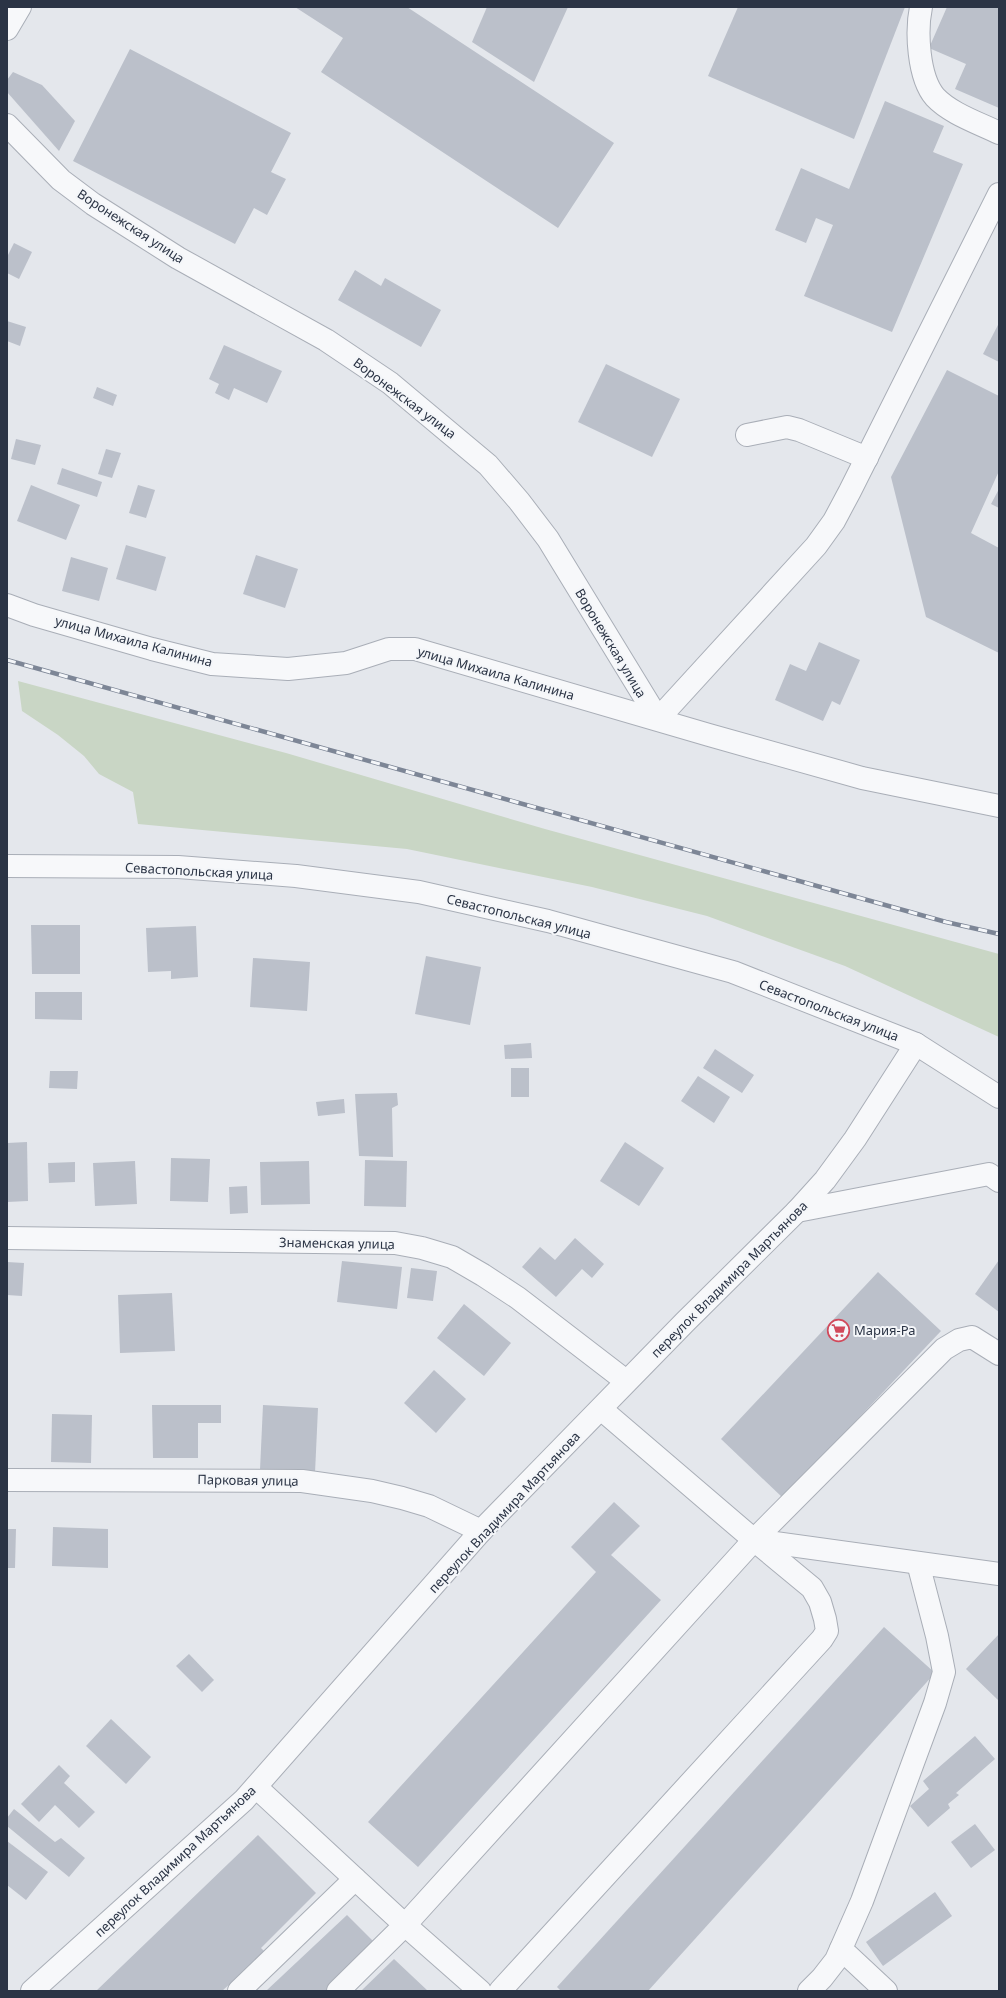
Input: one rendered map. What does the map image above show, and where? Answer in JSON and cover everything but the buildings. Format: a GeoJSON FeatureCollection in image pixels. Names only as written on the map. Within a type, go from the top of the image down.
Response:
{"type":"FeatureCollection","features":[{"type":"Feature","properties":{"kind":"street"},"geometry":{"type":"LineString","coordinates":[[7,29],[20,7]]}},
{"type":"Feature","properties":{"kind":"street"},"geometry":{"type":"LineString","coordinates":[[920,7],[919,48],[925,79],[934,96],[947,107],[999,133]]}},
{"type":"Feature","properties":{"kind":"street","name":"Воронежская улица"},"geometry":{"type":"LineString","coordinates":[[7,125],[61,180],[93,204],[178,258],[326,340],[390,383],[488,465],[519,501],[548,539],[658,719]]}},
{"type":"Feature","properties":{"kind":"street"},"geometry":{"type":"LineString","coordinates":[[658,719],[816,546],[834,521],[999,194]]}},
{"type":"Feature","properties":{"kind":"street"},"geometry":{"type":"LineString","coordinates":[[746,435],[787,428],[799,430],[867,458]]}},
{"type":"Feature","properties":{"kind":"street","name":"улица Михаила Калинина"},"geometry":{"type":"LineString","coordinates":[[7,605],[152,649],[212,664],[288,669],[346,663],[389,648],[416,649],[709,735],[862,778],[999,806]]}},
{"type":"Feature","properties":{"kind":"street","name":"Севастопольская улица"},"geometry":{"type":"LineString","coordinates":[[7,866],[186,868],[296,876],[419,892],[548,921],[733,972],[916,1044],[999,1097]]}},
{"type":"Feature","properties":{"kind":"street","name":"переулок Владимира Мартьянова"},"geometry":{"type":"LineString","coordinates":[[32,1991],[244,1800],[481,1532],[601,1409],[626,1381],[798,1211],[844,1155],[916,1044]]}},
{"type":"Feature","properties":{"kind":"street"},"geometry":{"type":"LineString","coordinates":[[798,1211],[989,1174],[999,1180]]}},
{"type":"Feature","properties":{"kind":"street","name":"Знаменская улица"},"geometry":{"type":"LineString","coordinates":[[7,1238],[384,1243],[422,1248],[452,1257],[483,1275],[518,1298],[626,1381]]}},
{"type":"Feature","properties":{"kind":"street"},"geometry":{"type":"LineString","coordinates":[[338,1991],[405,1925],[754,1540],[944,1349],[959,1340],[972,1337],[999,1354]]}},
{"type":"Feature","properties":{"kind":"street"},"geometry":{"type":"LineString","coordinates":[[500,1991],[822,1639],[827,1631],[820,1602],[812,1588],[601,1409]]}},
{"type":"Feature","properties":{"kind":"street","name":"Парковая улица"},"geometry":{"type":"LineString","coordinates":[[7,1480],[302,1481],[372,1491],[408,1500],[435,1508],[481,1532]]}},
{"type":"Feature","properties":{"kind":"street"},"geometry":{"type":"LineString","coordinates":[[754,1540],[999,1574]]}},
{"type":"Feature","properties":{"kind":"street"},"geometry":{"type":"LineString","coordinates":[[809,1991],[822,1978],[836,1960],[862,1901],[935,1703],[944,1672],[937,1636],[918,1563]]}},
{"type":"Feature","properties":{"kind":"street"},"geometry":{"type":"LineString","coordinates":[[256,1787],[405,1925],[480,1991]]}},
{"type":"Feature","properties":{"kind":"street"},"geometry":{"type":"LineString","coordinates":[[240,1991],[355,1879]]}},
{"type":"Feature","properties":{"kind":"street"},"geometry":{"type":"LineString","coordinates":[[841,1949],[886,1991]]}},
{"type":"Feature","properties":{"kind":"green space"},"geometry":{"type":"Polygon","coordinates":[[[18,681],[286,753],[545,829],[999,954],[999,1037],[845,966],[707,916],[592,887],[407,849],[138,824],[133,792],[99,774],[84,756],[58,735],[22,711],[18,681]]]}},
{"type":"Feature","properties":{"kind":"railway"},"geometry":{"type":"LineString","coordinates":[[7,660],[946,922],[999,934]]}},
{"type":"Feature","properties":{"kind":"place","name":"Мария-Ра"},"geometry":{"type":"Point","coordinates":[839,1330]}}]}
